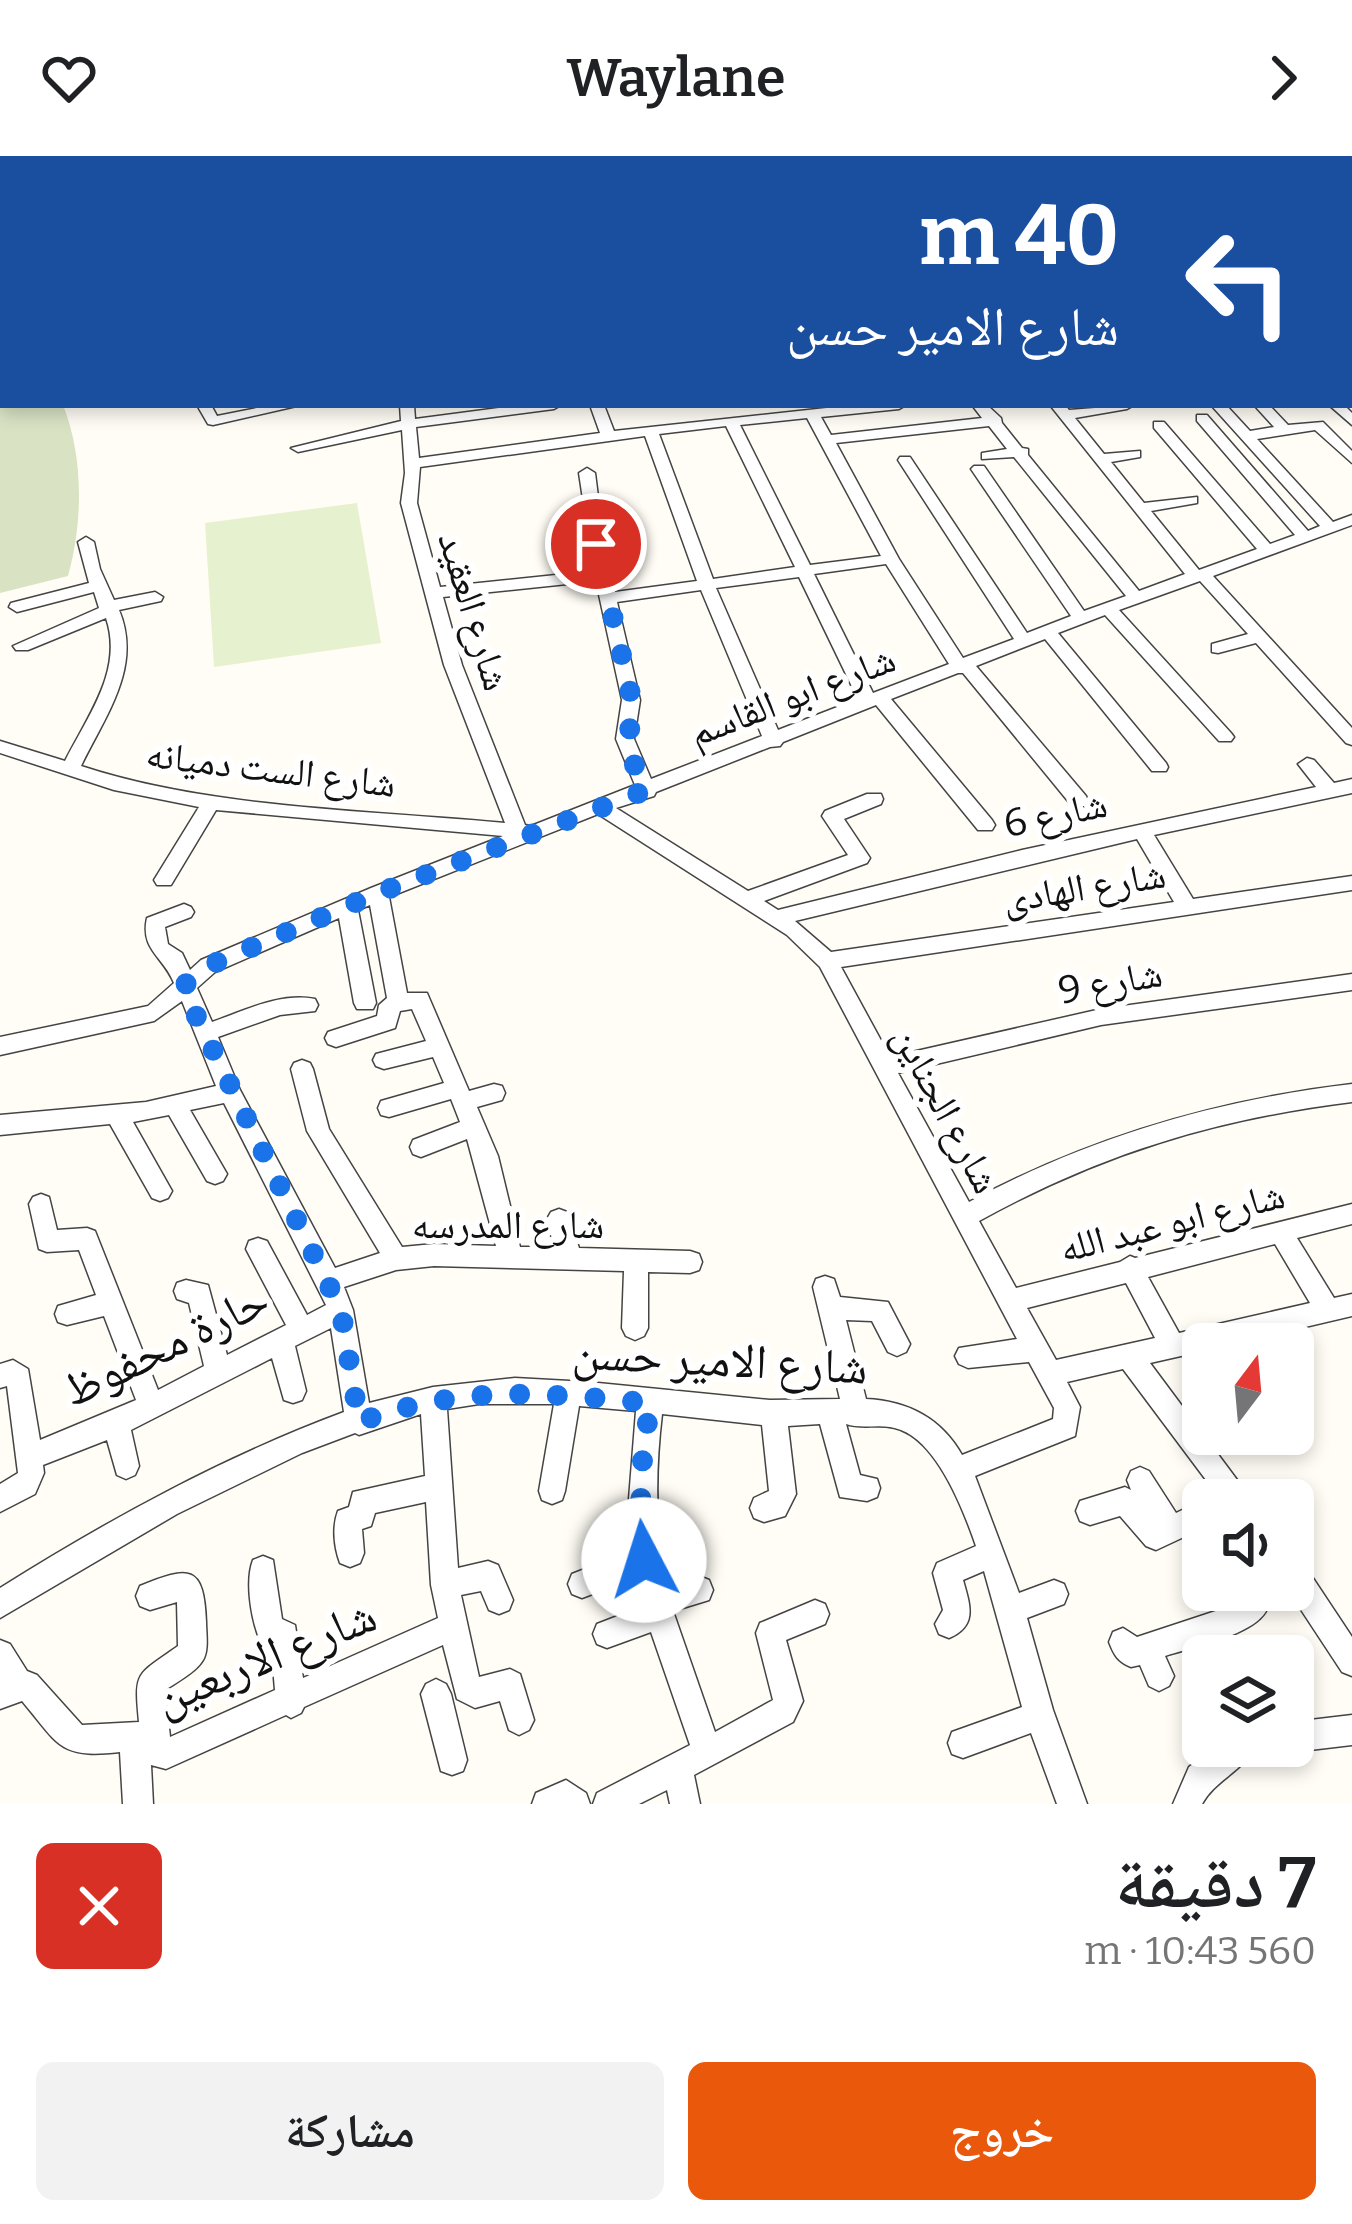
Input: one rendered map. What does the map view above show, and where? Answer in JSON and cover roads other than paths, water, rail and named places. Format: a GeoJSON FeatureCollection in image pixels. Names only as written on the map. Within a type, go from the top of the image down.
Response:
{"type":"FeatureCollection","features":[{"type":"Feature","properties":{"kind":"street"},"geometry":{"type":"LineString","coordinates":[[205,408],[213,421],[267,408]]}},
{"type":"Feature","properties":{"kind":"street"},"geometry":{"type":"LineString","coordinates":[[298,448],[407,414],[505,408]]}},
{"type":"Feature","properties":{"kind":"street"},"geometry":{"type":"LineString","coordinates":[[598,408],[609,437]]}},
{"type":"Feature","properties":{"kind":"street"},"geometry":{"type":"LineString","coordinates":[[412,463],[651,430],[874,408]]}},
{"type":"Feature","properties":{"kind":"street"},"geometry":{"type":"LineString","coordinates":[[982,408],[1023,452],[1136,598]]}},
{"type":"Feature","properties":{"kind":"street"},"geometry":{"type":"LineString","coordinates":[[1221,408],[1329,527]]}},
{"type":"Feature","properties":{"kind":"street"},"geometry":{"type":"LineString","coordinates":[[1264,408],[1284,430]]}},
{"type":"Feature","properties":{"kind":"street"},"geometry":{"type":"LineString","coordinates":[[1061,410],[1199,576],[1352,739]]}},
{"type":"Feature","properties":{"kind":"street","name":"شارع العقيد"},"geometry":{"type":"LineString","coordinates":[[407,414],[412,463],[409,503],[453,665],[517,830]]}},
{"type":"Feature","properties":{"kind":"street"},"geometry":{"type":"LineString","coordinates":[[814,415],[891,559],[963,667],[1079,802]]}},
{"type":"Feature","properties":{"kind":"street"},"geometry":{"type":"LineString","coordinates":[[1202,418],[1304,536]]}},
{"type":"Feature","properties":{"kind":"street"},"geometry":{"type":"LineString","coordinates":[[731,421],[802,571],[875,701],[985,825]]}},
{"type":"Feature","properties":{"kind":"street"},"geometry":{"type":"LineString","coordinates":[[827,440],[996,422]]}},
{"type":"Feature","properties":{"kind":"street"},"geometry":{"type":"LineString","coordinates":[[1159,425],[1266,550]]}},
{"type":"Feature","properties":{"kind":"street"},"geometry":{"type":"LineString","coordinates":[[1246,436],[1318,425],[1352,459]]}},
{"type":"Feature","properties":{"kind":"street"},"geometry":{"type":"LineString","coordinates":[[651,430],[706,583],[774,742]]}},
{"type":"Feature","properties":{"kind":"street"},"geometry":{"type":"LineString","coordinates":[[1023,452],[983,463],[1081,619]]}},
{"type":"Feature","properties":{"kind":"street"},"geometry":{"type":"LineString","coordinates":[[1101,459],[1136,454]]}},
{"type":"Feature","properties":{"kind":"street"},"geometry":{"type":"LineString","coordinates":[[905,460],[1024,641]]}},
{"type":"Feature","properties":{"kind":"street"},"geometry":{"type":"LineString","coordinates":[[587,473],[603,575],[632,700],[626,739],[647,790]]}},
{"type":"Feature","properties":{"kind":"street"},"geometry":{"type":"LineString","coordinates":[[1140,508],[1192,500]]}},
{"type":"Feature","properties":{"kind":"street","name":"شارع ابو القاسم"},"geometry":{"type":"LineString","coordinates":[[0,1046],[154,1013],[208,966],[378,893],[1108,608],[1352,520]]}},
{"type":"Feature","properties":{"kind":"street"},"geometry":{"type":"LineString","coordinates":[[70,770],[117,667],[120,638],[94,587],[86,542]]}},
{"type":"Feature","properties":{"kind":"street"},"geometry":{"type":"LineString","coordinates":[[608,598],[891,559]]}},
{"type":"Feature","properties":{"kind":"street"},"geometry":{"type":"LineString","coordinates":[[434,593],[603,575]]}},
{"type":"Feature","properties":{"kind":"street"},"geometry":{"type":"LineString","coordinates":[[17,608],[94,587]]}},
{"type":"Feature","properties":{"kind":"street"},"geometry":{"type":"LineString","coordinates":[[22,646],[108,609],[155,598]]}},
{"type":"Feature","properties":{"kind":"street"},"geometry":{"type":"LineString","coordinates":[[1108,608],[1225,737]]}},
{"type":"Feature","properties":{"kind":"street"},"geometry":{"type":"LineString","coordinates":[[1048,632],[1159,767]]}},
{"type":"Feature","properties":{"kind":"street"},"geometry":{"type":"LineString","coordinates":[[1218,648],[1259,637]]}},
{"type":"Feature","properties":{"kind":"street","name":"شارع الست دميانه"},"geometry":{"type":"LineString","coordinates":[[0,747],[70,770],[211,803],[538,832]]}},
{"type":"Feature","properties":{"kind":"street"},"geometry":{"type":"LineString","coordinates":[[1307,764],[1330,791]]}},
{"type":"Feature","properties":{"kind":"street","name":"شارع 6"},"geometry":{"type":"LineString","coordinates":[[775,918],[1352,786]]}},
{"type":"Feature","properties":{"kind":"street"},"geometry":{"type":"LineString","coordinates":[[746,900],[860,858],[832,816],[874,799]]}},
{"type":"Feature","properties":{"kind":"street"},"geometry":{"type":"LineString","coordinates":[[164,880],[211,803]]}},
{"type":"Feature","properties":{"kind":"street","name":"شارع الجناين"},"geometry":{"type":"LineString","coordinates":[[602,808],[775,918],[827,961],[1067,1407],[1066,1427],[954,1471]]}},
{"type":"Feature","properties":{"kind":"street"},"geometry":{"type":"LineString","coordinates":[[1142,832],[1187,907]]}},
{"type":"Feature","properties":{"kind":"street","name":"شارع الهادى"},"geometry":{"type":"LineString","coordinates":[[827,961],[1352,883]]}},
{"type":"Feature","properties":{"kind":"street"},"geometry":{"type":"LineString","coordinates":[[378,893],[398,1002]]}},
{"type":"Feature","properties":{"kind":"street"},"geometry":{"type":"LineString","coordinates":[[347,907],[364,1004]]}},
{"type":"Feature","properties":{"kind":"street"},"geometry":{"type":"LineString","coordinates":[[184,913],[154,922],[160,950],[173,956],[182,987],[230,1092],[329,1281],[341,1310],[359,1422]]}},
{"type":"Feature","properties":{"kind":"street","name":"شارع 9"},"geometry":{"type":"LineString","coordinates":[[884,1067],[1101,1017],[1352,982]]}},
{"type":"Feature","properties":{"kind":"street"},"geometry":{"type":"LineString","coordinates":[[336,1038],[387,1022],[389,1006],[418,998],[496,1187],[510,1255]]}},
{"type":"Feature","properties":{"kind":"street"},"geometry":{"type":"LineString","coordinates":[[205,1033],[279,1007],[307,1005]]}},
{"type":"Feature","properties":{"kind":"street"},"geometry":{"type":"LineString","coordinates":[[384,1060],[440,1046]]}},
{"type":"Feature","properties":{"kind":"street"},"geometry":{"type":"LineString","coordinates":[[302,1069],[317,1131],[396,1259]]}},
{"type":"Feature","properties":{"kind":"street"},"geometry":{"type":"LineString","coordinates":[[0,1125],[176,1106],[230,1092]]}},
{"type":"Feature","properties":{"kind":"street"},"geometry":{"type":"LineString","coordinates":[[389,1108],[494,1093]]}},
{"type":"Feature","properties":{"kind":"street"},"geometry":{"type":"LineString","coordinates":[[964,1216],[1071,1160],[1158,1128],[1225,1110],[1352,1093]]}},
{"type":"Feature","properties":{"kind":"street"},"geometry":{"type":"LineString","coordinates":[[176,1106],[215,1174]]}},
{"type":"Feature","properties":{"kind":"street"},"geometry":{"type":"LineString","coordinates":[[116,1113],[160,1191]]}},
{"type":"Feature","properties":{"kind":"street"},"geometry":{"type":"LineString","coordinates":[[421,1147],[474,1126]]}},
{"type":"Feature","properties":{"kind":"street"},"geometry":{"type":"LineString","coordinates":[[40,1204],[46,1240],[87,1239],[151,1406]]}},
{"type":"Feature","properties":{"kind":"street","name":"شارع ابو عبد الله"},"geometry":{"type":"LineString","coordinates":[[1010,1301],[1352,1214]]}},
{"type":"Feature","properties":{"kind":"street"},"geometry":{"type":"LineString","coordinates":[[559,1219],[569,1258]]}},
{"type":"Feature","properties":{"kind":"street"},"geometry":{"type":"LineString","coordinates":[[1049,1374],[1340,1307],[1279,1230]]}},
{"type":"Feature","properties":{"kind":"street"},"geometry":{"type":"LineString","coordinates":[[258,1249],[290,1333],[292,1391]]}},
{"type":"Feature","properties":{"kind":"street","name":"شارع المدرسه"},"geometry":{"type":"LineString","coordinates":[[329,1281],[396,1259],[510,1255],[690,1262]]}},
{"type":"Feature","properties":{"kind":"street"},"geometry":{"type":"LineString","coordinates":[[635,1328],[636,1261]]}},
{"type":"Feature","properties":{"kind":"street"},"geometry":{"type":"LineString","coordinates":[[1130,1267],[1173,1346]]}},
{"type":"Feature","properties":{"kind":"street"},"geometry":{"type":"LineString","coordinates":[[186,1291],[199,1293],[218,1372]]}},
{"type":"Feature","properties":{"kind":"street"},"geometry":{"type":"LineString","coordinates":[[867,1488],[850,1488],[828,1298],[879,1310],[898,1344]]}},
{"type":"Feature","properties":{"kind":"street"},"geometry":{"type":"LineString","coordinates":[[67,1314],[111,1303]]}},
{"type":"Feature","properties":{"kind":"street","name":"حارة محفوظ"},"geometry":{"type":"LineString","coordinates":[[28,1456],[116,1424],[341,1310]]}},
{"type":"Feature","properties":{"kind":"street"},"geometry":{"type":"LineString","coordinates":[[968,1356],[1036,1349]]}},
{"type":"Feature","properties":{"kind":"street"},"geometry":{"type":"LineString","coordinates":[[1129,1356],[1220,1479]]}},
{"type":"Feature","properties":{"kind":"street"},"geometry":{"type":"LineString","coordinates":[[0,1376],[13,1372],[19,1378],[28,1456],[26,1485],[0,1499]]}},
{"type":"Feature","properties":{"kind":"street","name":"شارع الامير حسن"},"geometry":{"type":"LineString","coordinates":[[0,1604],[133,1522],[209,1483],[359,1422],[434,1399],[478,1392],[774,1414],[888,1414],[926,1429],[954,1471],[991,1555],[1072,1804]]}},
{"type":"Feature","properties":{"kind":"street"},"geometry":{"type":"LineString","coordinates":[[552,1491],[568,1396]]}},
{"type":"Feature","properties":{"kind":"street"},"geometry":{"type":"LineString","coordinates":[[434,1399],[435,1487],[450,1627],[439,1693],[452,1760]]}},
{"type":"Feature","properties":{"kind":"street"},"geometry":{"type":"LineString","coordinates":[[650,1403],[640,1472],[644,1560],[655,1608],[707,1753]]}},
{"type":"Feature","properties":{"kind":"street"},"geometry":{"type":"LineString","coordinates":[[764,1508],[781,1501],[783,1494],[774,1414]]}},
{"type":"Feature","properties":{"kind":"street"},"geometry":{"type":"LineString","coordinates":[[116,1424],[126,1466]]}},
{"type":"Feature","properties":{"kind":"street"},"geometry":{"type":"LineString","coordinates":[[1139,1480],[1170,1529]]}},
{"type":"Feature","properties":{"kind":"street"},"geometry":{"type":"LineString","coordinates":[[350,1553],[348,1521],[362,1516],[363,1502],[435,1487]]}},
{"type":"Feature","properties":{"kind":"street"},"geometry":{"type":"LineString","coordinates":[[1090,1511],[1123,1501],[1154,1535],[1182,1524]]}},
{"type":"Feature","properties":{"kind":"street"},"geometry":{"type":"LineString","coordinates":[[949,1624],[958,1614],[946,1573],[991,1555]]}},
{"type":"Feature","properties":{"kind":"street"},"geometry":{"type":"LineString","coordinates":[[582,1583],[644,1560]]}},
{"type":"Feature","properties":{"kind":"street"},"geometry":{"type":"LineString","coordinates":[[263,1570],[269,1628],[285,1635],[291,1703]]}},
{"type":"Feature","properties":{"kind":"street"},"geometry":{"type":"LineString","coordinates":[[445,1586],[488,1575],[499,1600]]}},
{"type":"Feature","properties":{"kind":"street"},"geometry":{"type":"LineString","coordinates":[[137,1804],[150,1683],[192,1653],[191,1593],[185,1586],[150,1596]]}},
{"type":"Feature","properties":{"kind":"street"},"geometry":{"type":"LineString","coordinates":[[607,1634],[699,1590]]}},
{"type":"Feature","properties":{"kind":"street"},"geometry":{"type":"LineString","coordinates":[[1010,1610],[1054,1594]]}},
{"type":"Feature","properties":{"kind":"street"},"geometry":{"type":"LineString","coordinates":[[1314,1605],[1352,1662]]}},
{"type":"Feature","properties":{"kind":"street"},"geometry":{"type":"LineString","coordinates":[[1142,1658],[1251,1611]]}},
{"type":"Feature","properties":{"kind":"street"},"geometry":{"type":"LineString","coordinates":[[608,1804],[788,1707],[770,1633],[814,1614]]}},
{"type":"Feature","properties":{"kind":"street","name":"شارع الاربعين"},"geometry":{"type":"LineString","coordinates":[[0,1654],[9,1690],[34,1688],[71,1736],[83,1741],[145,1744],[291,1703],[450,1627]]}},
{"type":"Feature","properties":{"kind":"street"},"geometry":{"type":"LineString","coordinates":[[439,1693],[475,1693],[510,1684],[520,1720]]}},
{"type":"Feature","properties":{"kind":"street"},"geometry":{"type":"LineString","coordinates":[[963,1743],[1040,1715]]}},
{"type":"Feature","properties":{"kind":"street"},"geometry":{"type":"LineString","coordinates":[[1314,1734],[1352,1730]]}},
{"type":"Feature","properties":{"kind":"street"},"geometry":{"type":"LineString","coordinates":[[1187,1802],[1200,1778],[1214,1767]]}},
{"type":"Feature","properties":{"kind":"street"},"geometry":{"type":"LineString","coordinates":[[677,1768],[686,1804]]}},
{"type":"Feature","properties":{"kind":"street"},"geometry":{"type":"LineString","coordinates":[[547,1804],[566,1795],[574,1804]]}}]}
